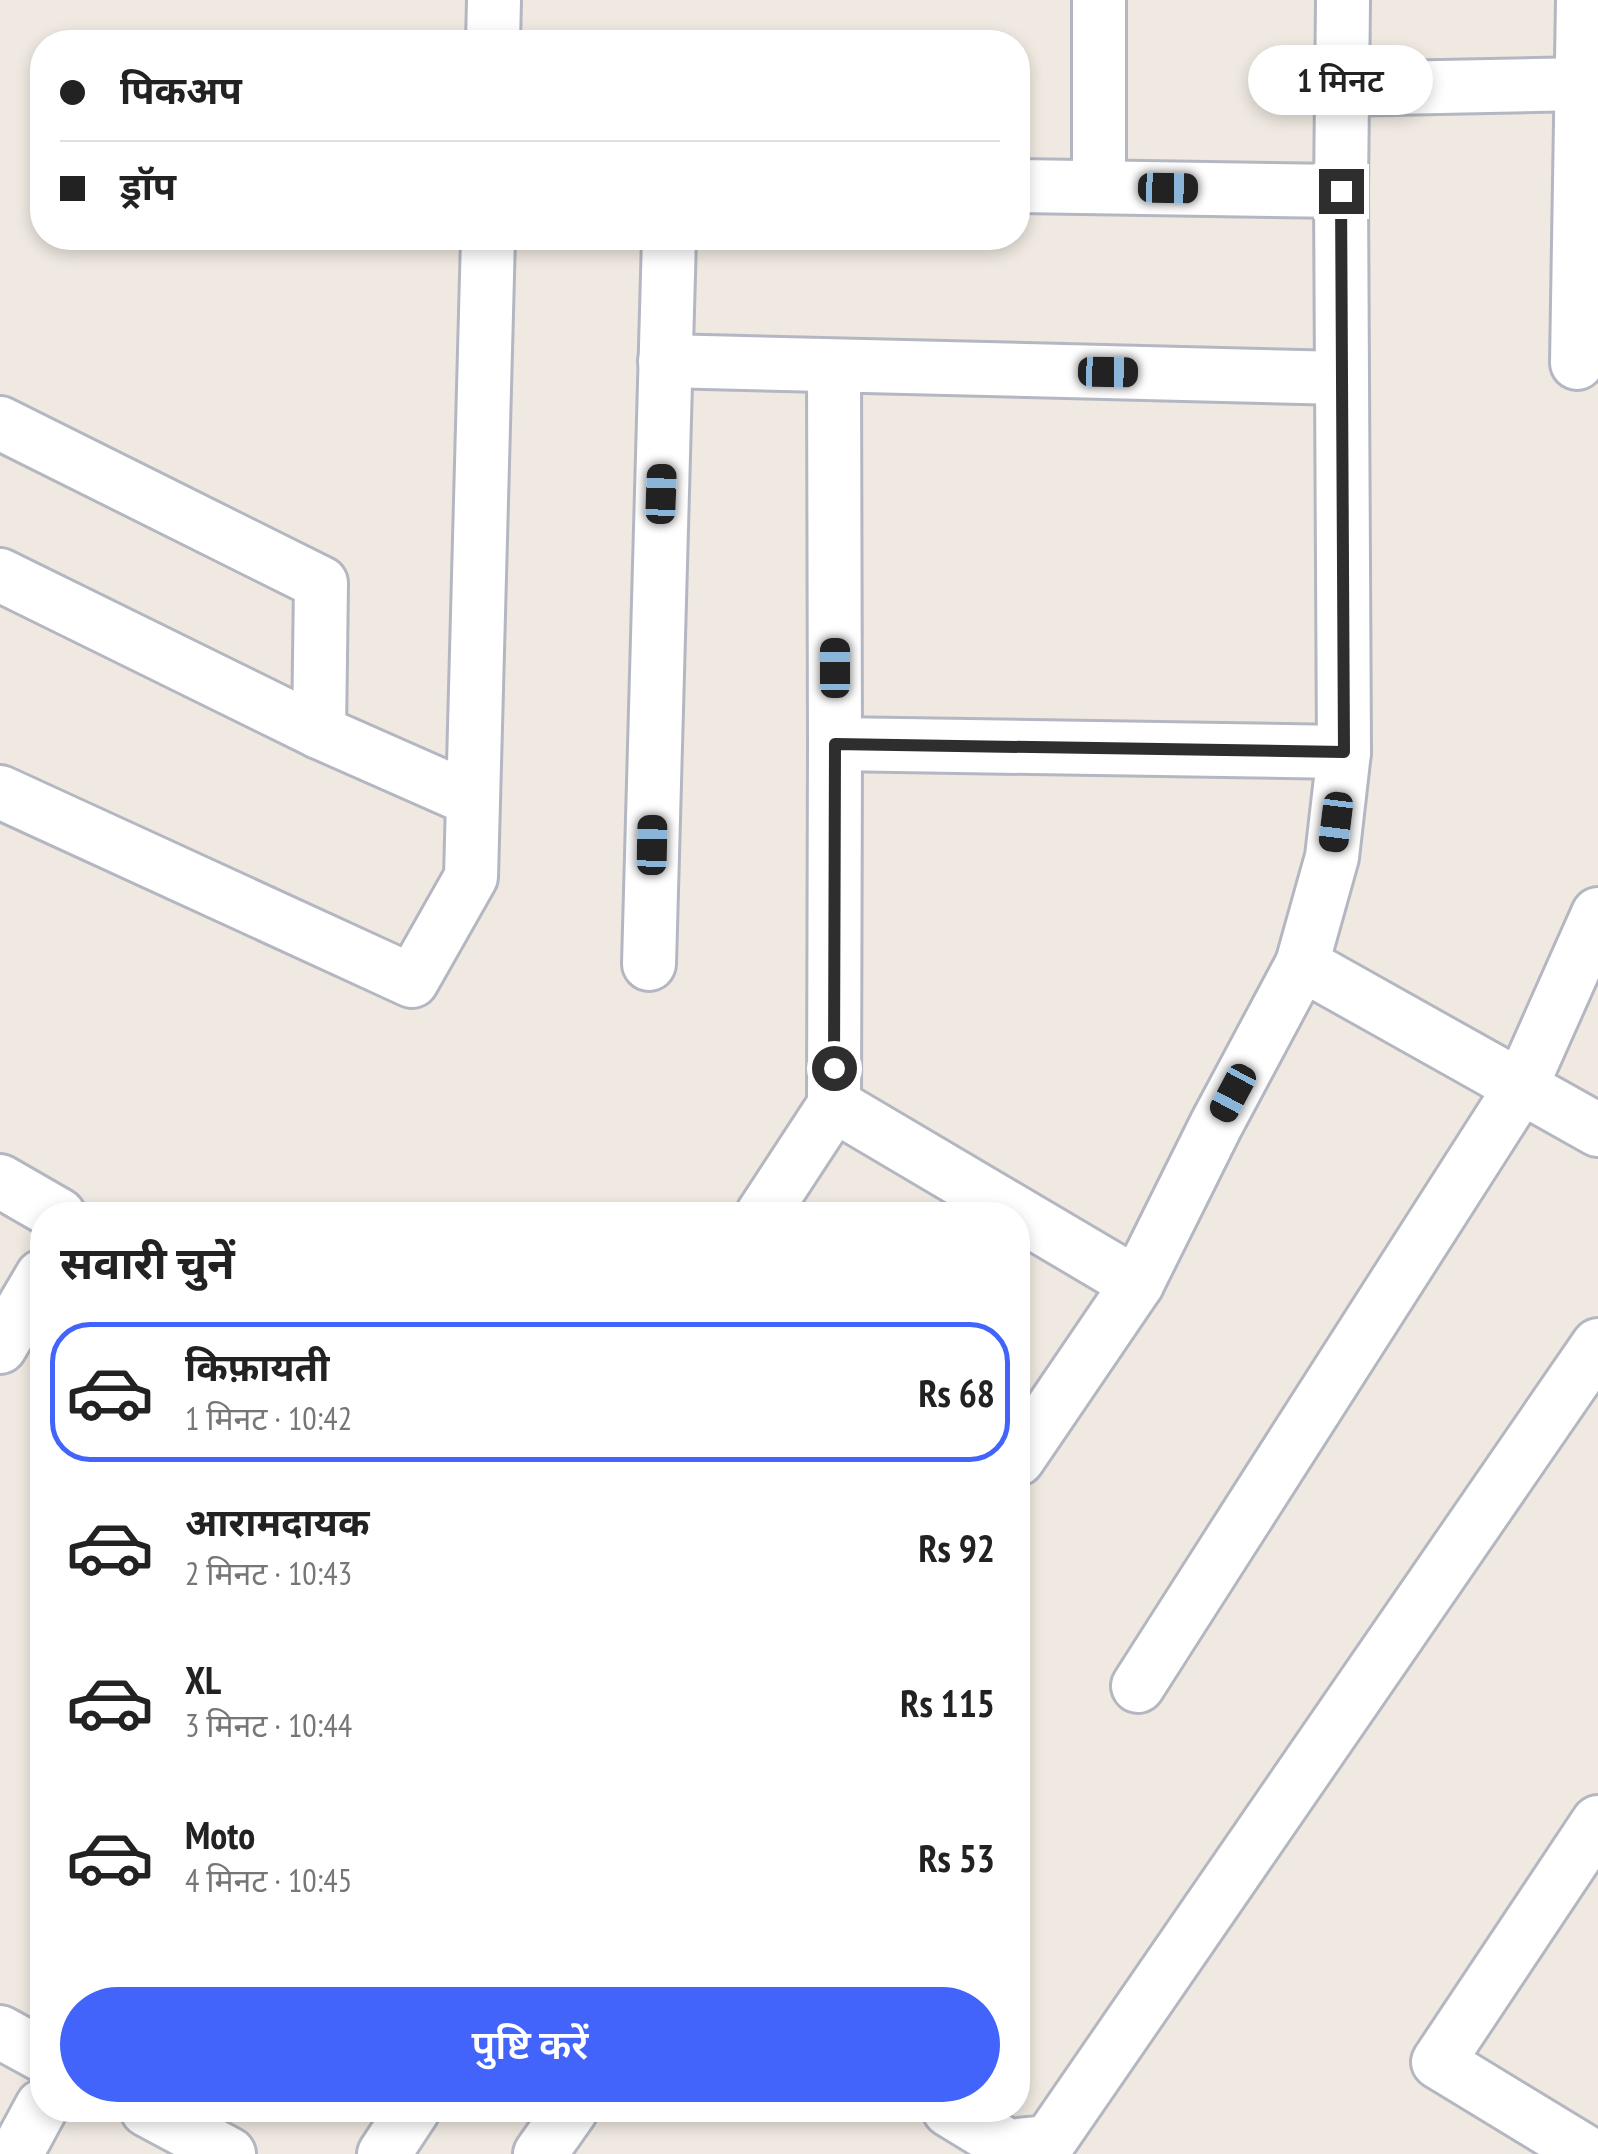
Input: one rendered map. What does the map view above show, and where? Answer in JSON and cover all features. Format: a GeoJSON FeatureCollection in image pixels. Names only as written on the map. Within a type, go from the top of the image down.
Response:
{"type":"FeatureCollection","features":[{"type":"Feature","properties":{"kind":"street"},"geometry":{"type":"LineString","coordinates":[[493,30],[494,0]]}},
{"type":"Feature","properties":{"kind":"street"},"geometry":{"type":"LineString","coordinates":[[1099,0],[1099,187]]}},
{"type":"Feature","properties":{"kind":"street"},"geometry":{"type":"LineString","coordinates":[[1030,1441],[1137,1284],[1302,964],[1332,856],[1344,752],[1343,0]]}},
{"type":"Feature","properties":{"kind":"street"},"geometry":{"type":"LineString","coordinates":[[1577,364],[1589,236],[1582,84],[1583,0]]}},
{"type":"Feature","properties":{"kind":"street"},"geometry":{"type":"LineString","coordinates":[[1342,90],[1582,84]]}},
{"type":"Feature","properties":{"kind":"street"},"geometry":{"type":"LineString","coordinates":[[1030,186],[1341,191]]}},
{"type":"Feature","properties":{"kind":"street"},"geometry":{"type":"LineString","coordinates":[[0,792],[412,981],[471,877],[488,250]]}},
{"type":"Feature","properties":{"kind":"street"},"geometry":{"type":"LineString","coordinates":[[649,964],[668,250]]}},
{"type":"Feature","properties":{"kind":"street"},"geometry":{"type":"LineString","coordinates":[[665,361],[1342,378]]}},
{"type":"Feature","properties":{"kind":"street"},"geometry":{"type":"LineString","coordinates":[[771,1202],[834,1105],[834,366]]}},
{"type":"Feature","properties":{"kind":"street"},"geometry":{"type":"LineString","coordinates":[[0,424],[320,583],[319,732]]}},
{"type":"Feature","properties":{"kind":"street"},"geometry":{"type":"LineString","coordinates":[[0,575],[319,732],[473,800]]}},
{"type":"Feature","properties":{"kind":"street"},"geometry":{"type":"LineString","coordinates":[[835,744],[1344,752]]}},
{"type":"Feature","properties":{"kind":"street"},"geometry":{"type":"LineString","coordinates":[[1138,1686],[1521,1086],[1598,914]]}},
{"type":"Feature","properties":{"kind":"street"},"geometry":{"type":"LineString","coordinates":[[1302,964],[1598,1130]]}},
{"type":"Feature","properties":{"kind":"street"},"geometry":{"type":"LineString","coordinates":[[834,1105],[998,1202]]}},
{"type":"Feature","properties":{"kind":"street"},"geometry":{"type":"LineString","coordinates":[[0,1181],[36,1202]]}},
{"type":"Feature","properties":{"kind":"street"},"geometry":{"type":"LineString","coordinates":[[1030,1221],[1137,1284]]}},
{"type":"Feature","properties":{"kind":"street"},"geometry":{"type":"LineString","coordinates":[[0,1346],[30,1296]]}},
{"type":"Feature","properties":{"kind":"street"},"geometry":{"type":"LineString","coordinates":[[969,2122],[1008,2146],[1049,2142],[1598,1345]]}},
{"type":"Feature","properties":{"kind":"street"},"geometry":{"type":"LineString","coordinates":[[1589,2154],[1438,2062],[1598,1822]]}},
{"type":"Feature","properties":{"kind":"street"},"geometry":{"type":"LineString","coordinates":[[0,2032],[30,2048]]}},
{"type":"Feature","properties":{"kind":"street"},"geometry":{"type":"LineString","coordinates":[[16,2154],[33,2122]]}},
{"type":"Feature","properties":{"kind":"street"},"geometry":{"type":"LineString","coordinates":[[183,2122],[227,2137]]}},
{"type":"Feature","properties":{"kind":"street"},"geometry":{"type":"LineString","coordinates":[[384,2154],[405,2122]]}},
{"type":"Feature","properties":{"kind":"street"},"geometry":{"type":"LineString","coordinates":[[540,2154],[563,2122]]}},
{"type":"Feature","properties":{"kind":"route"},"geometry":{"type":"LineString","coordinates":[[834,1068],[835,744],[1344,752],[1341,191]]}}]}
